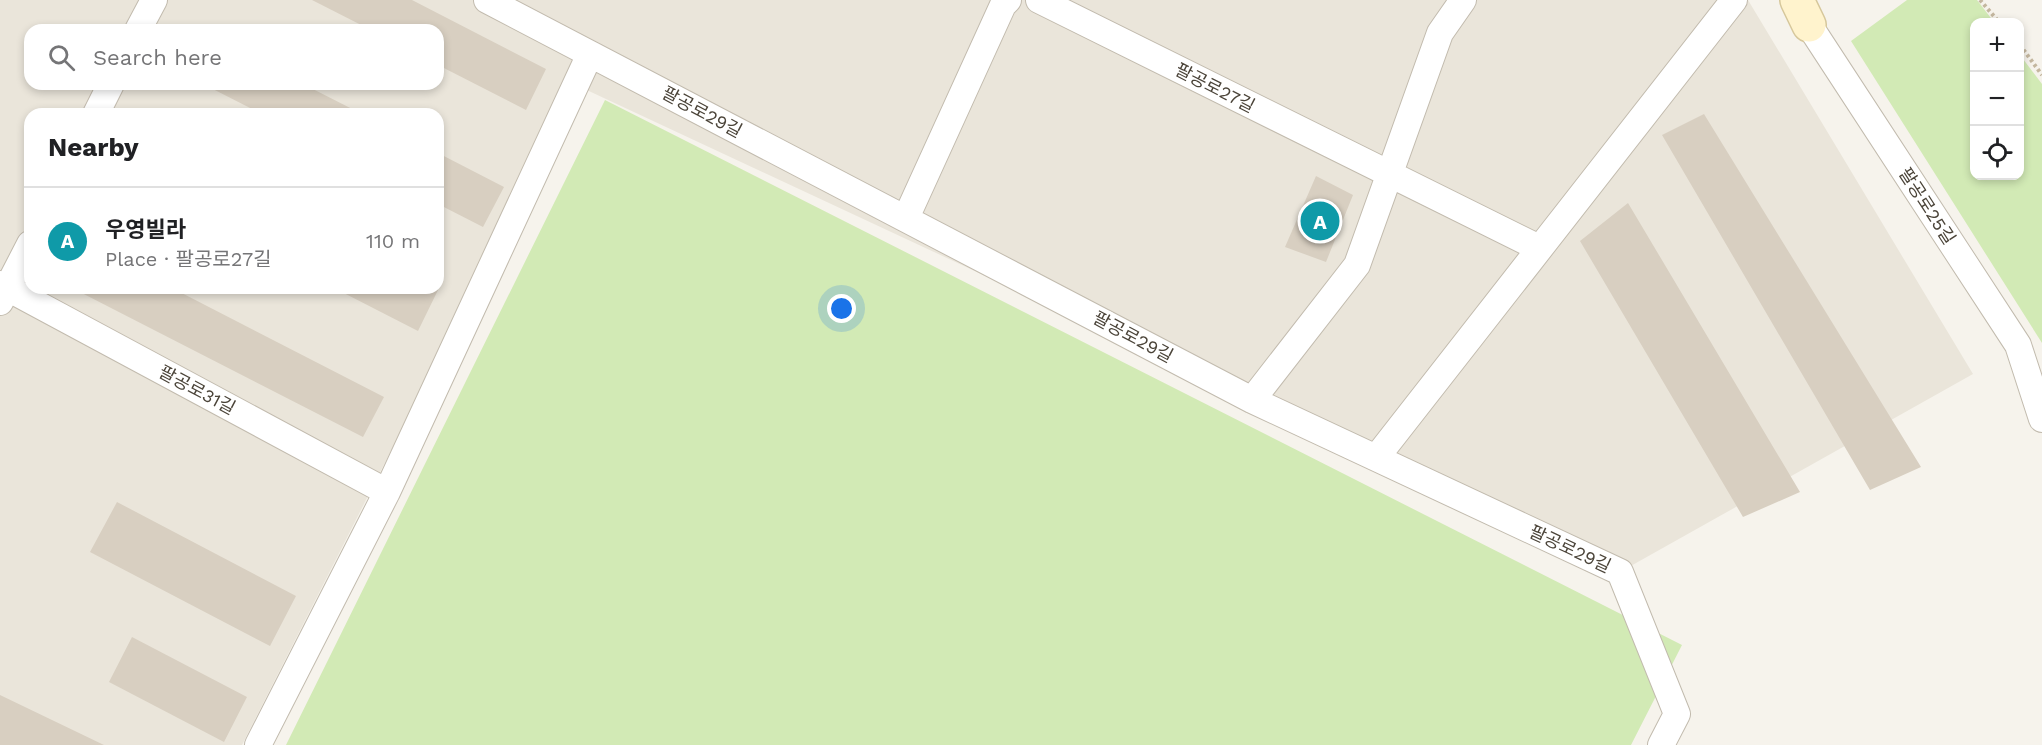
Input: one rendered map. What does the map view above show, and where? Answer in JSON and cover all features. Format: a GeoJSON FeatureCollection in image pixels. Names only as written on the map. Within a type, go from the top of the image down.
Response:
{"type":"FeatureCollection","features":[{"type":"Feature","properties":{"kind":"street"},"geometry":{"type":"LineString","coordinates":[[141,24],[154,0]]}},
{"type":"Feature","properties":{"kind":"street","name":"팔공로29길"},"geometry":{"type":"LineString","coordinates":[[487,0],[1252,400],[1620,572],[1677,714],[1661,745]]}},
{"type":"Feature","properties":{"kind":"street"},"geometry":{"type":"LineString","coordinates":[[906,218],[1003,5],[1008,0]]}},
{"type":"Feature","properties":{"kind":"street","name":"팔공로27길"},"geometry":{"type":"LineString","coordinates":[[1039,0],[1539,248]]}},
{"type":"Feature","properties":{"kind":"street"},"geometry":{"type":"LineString","coordinates":[[1252,400],[1357,265],[1440,33],[1463,0]]}},
{"type":"Feature","properties":{"kind":"street"},"geometry":{"type":"LineString","coordinates":[[1376,458],[1734,0]]}},
{"type":"Feature","properties":{"kind":"street","name":"팔공로25길"},"geometry":{"type":"LineString","coordinates":[[1803,13],[2018,345],[2042,420]]}},
{"type":"Feature","properties":{"kind":"street"},"geometry":{"type":"LineString","coordinates":[[258,745],[387,492],[590,54]]}},
{"type":"Feature","properties":{"kind":"street"},"geometry":{"type":"LineString","coordinates":[[99,108],[108,90]]}},
{"type":"Feature","properties":{"kind":"street","name":"팔공로31길"},"geometry":{"type":"LineString","coordinates":[[24,254],[2,291],[387,492]]}},
{"type":"Feature","properties":{"kind":"path"},"geometry":{"type":"LineString","coordinates":[[1980,0],[1996,18]]}},
{"type":"Feature","properties":{"kind":"path"},"geometry":{"type":"LineString","coordinates":[[2024,52],[2042,75]]}},
{"type":"Feature","properties":{"kind":"shaded area"},"geometry":{"type":"Polygon","coordinates":[[[0,0],[1748,0],[1973,374],[1620,572],[576,85],[242,745],[0,745],[0,0]]]}},
{"type":"Feature","properties":{"kind":"green space"},"geometry":{"type":"Polygon","coordinates":[[[1907,0],[1977,0],[1991,18],[1970,18],[1970,180],[2024,180],[2024,60],[2042,84],[2042,343],[1851,41],[1907,0]]]}},
{"type":"Feature","properties":{"kind":"green space"},"geometry":{"type":"Polygon","coordinates":[[[605,100],[1682,645],[1631,745],[286,745],[605,100]]]}},
{"type":"Feature","properties":{"kind":"building"},"geometry":{"type":"Polygon","coordinates":[[[312,0],[412,0],[546,69],[526,110],[444,68],[444,24],[359,24],[312,0]]]}},
{"type":"Feature","properties":{"kind":"building"},"geometry":{"type":"Polygon","coordinates":[[[215,90],[315,90],[350,108],[250,108],[215,90]]]}},
{"type":"Feature","properties":{"kind":"building"},"geometry":{"type":"Polygon","coordinates":[[[1704,114],[1921,467],[1870,490],[1662,135],[1704,114]]]}},
{"type":"Feature","properties":{"kind":"building"},"geometry":{"type":"Polygon","coordinates":[[[444,156],[504,187],[483,227],[444,207],[444,156]]]}},
{"type":"Feature","properties":{"kind":"building"},"geometry":{"type":"Polygon","coordinates":[[[1316,176],[1353,195],[1326,262],[1285,247],[1316,176]]]}},
{"type":"Feature","properties":{"kind":"building"},"geometry":{"type":"Polygon","coordinates":[[[1628,203],[1800,492],[1743,517],[1580,241],[1628,203]]]}},
{"type":"Feature","properties":{"kind":"building"},"geometry":{"type":"Polygon","coordinates":[[[84,294],[184,294],[384,397],[363,437],[84,294]]]}},
{"type":"Feature","properties":{"kind":"building"},"geometry":{"type":"Polygon","coordinates":[[[346,294],[436,294],[418,331],[346,294]]]}},
{"type":"Feature","properties":{"kind":"building"},"geometry":{"type":"Polygon","coordinates":[[[117,502],[296,596],[270,646],[90,552],[117,502]]]}},
{"type":"Feature","properties":{"kind":"building"},"geometry":{"type":"Polygon","coordinates":[[[132,637],[247,697],[224,742],[109,682],[132,637]]]}},
{"type":"Feature","properties":{"kind":"building"},"geometry":{"type":"Polygon","coordinates":[[[0,695],[104,745],[0,745],[0,695]]]}},
{"type":"Feature","properties":{"kind":"place","name":"우영빌라"},"geometry":{"type":"Point","coordinates":[1320,221]}}]}
